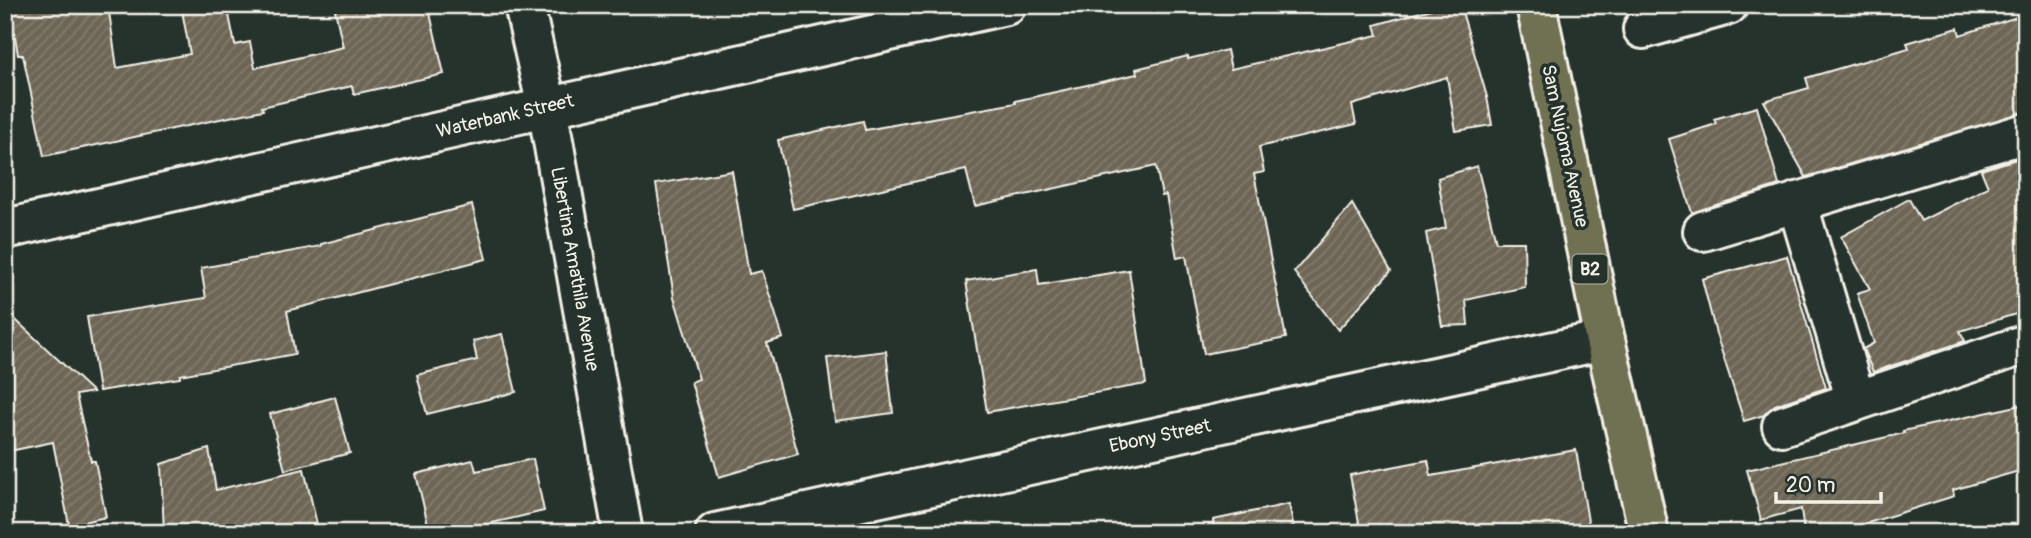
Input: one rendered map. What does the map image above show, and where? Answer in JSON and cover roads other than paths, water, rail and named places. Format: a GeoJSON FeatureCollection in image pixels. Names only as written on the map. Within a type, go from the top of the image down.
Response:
{"type":"FeatureCollection","features":[{"type":"Feature","properties":{"kind":"highway","name":"Sam Nujoma Avenue"},"geometry":{"type":"LineString","coordinates":[[1535,5],[1605,340],[1649,533]]}},
{"type":"Feature","properties":{"kind":"street","name":"Libertina Amathila Avenue"},"geometry":{"type":"LineString","coordinates":[[524,5],[547,107],[623,533]]}},
{"type":"Feature","properties":{"kind":"street","name":"Waterbank Street"},"geometry":{"type":"LineString","coordinates":[[5,229],[1006,5]]}},
{"type":"Feature","properties":{"kind":"street"},"geometry":{"type":"LineString","coordinates":[[1643,29],[1728,5]]}},
{"type":"Feature","properties":{"kind":"street"},"geometry":{"type":"LineString","coordinates":[[1703,232],[2026,132]]}},
{"type":"Feature","properties":{"kind":"street"},"geometry":{"type":"LineString","coordinates":[[1797,202],[1856,401]]}},
{"type":"Feature","properties":{"kind":"street","name":"Ebony Street"},"geometry":{"type":"LineString","coordinates":[[715,533],[1605,340]]}},
{"type":"Feature","properties":{"kind":"street"},"geometry":{"type":"LineString","coordinates":[[1782,426],[2026,344]]}}]}
